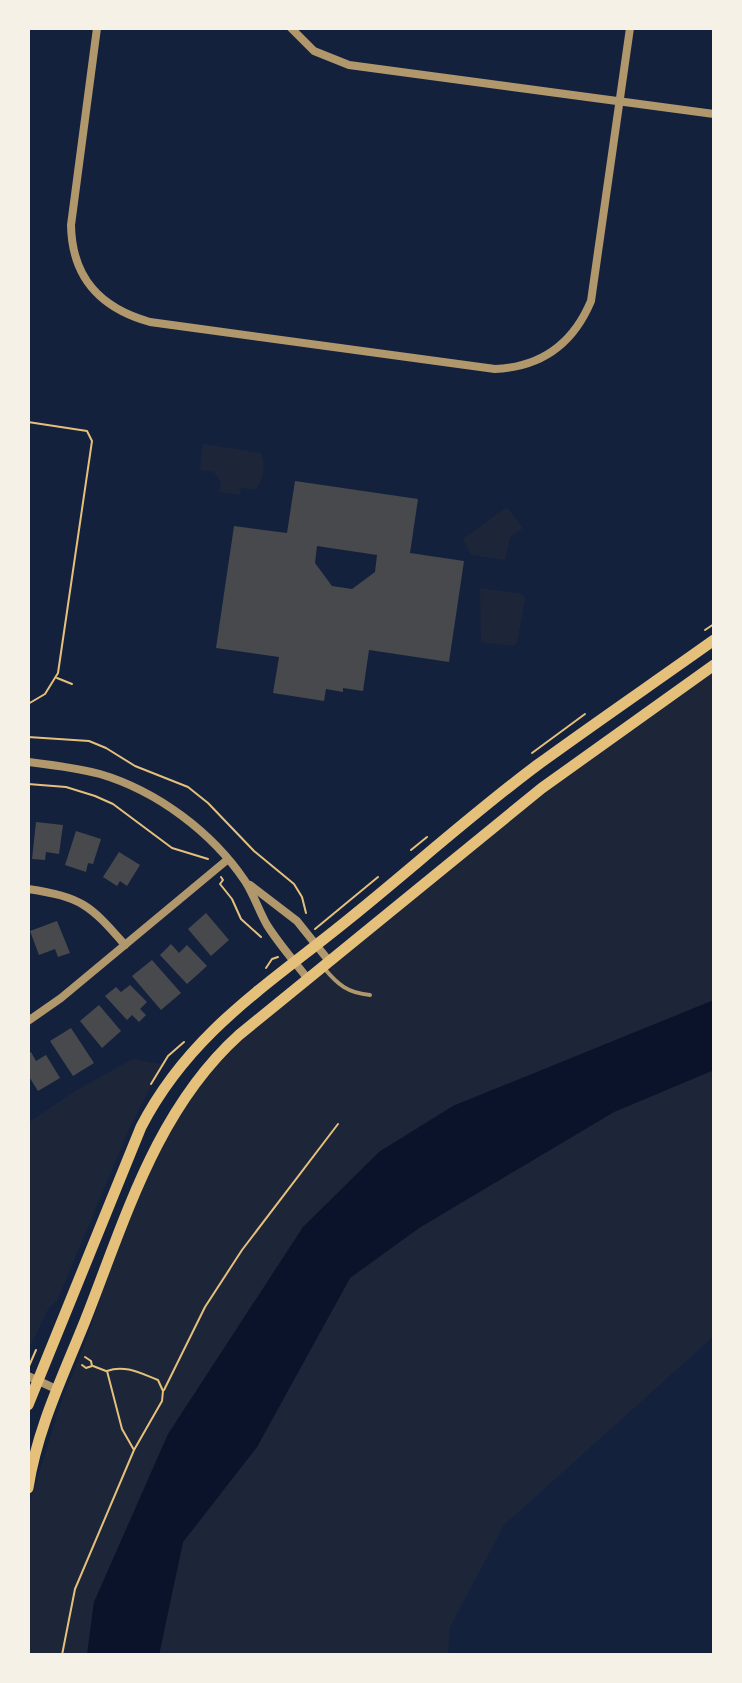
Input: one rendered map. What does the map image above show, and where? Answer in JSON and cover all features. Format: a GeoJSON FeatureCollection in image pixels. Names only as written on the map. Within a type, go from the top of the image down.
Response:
{"type":"FeatureCollection","features":[{"type":"Feature","properties":{"kind":"main road"},"geometry":{"type":"LineString","coordinates":[[28,1405],[32,1378],[153,1105],[182,1062],[200,1042],[294,962],[535,768],[714,640]]}},
{"type":"Feature","properties":{"kind":"main road"},"geometry":{"type":"LineString","coordinates":[[28,1488],[36,1450],[56,1389],[137,1189],[169,1119],[215,1057],[542,788],[714,665]]}},
{"type":"Feature","properties":{"kind":"street"},"geometry":{"type":"LineString","coordinates":[[97,28],[71,225],[74,254],[93,290],[116,309],[150,322],[495,369],[532,363],[560,348],[575,332],[591,301],[630,28]]}},
{"type":"Feature","properties":{"kind":"street"},"geometry":{"type":"LineString","coordinates":[[291,28],[314,51],[349,65],[714,114]]}},
{"type":"Feature","properties":{"kind":"street"},"geometry":{"type":"LineString","coordinates":[[28,762],[98,774],[140,791],[191,823],[246,882],[284,910],[316,945],[326,964]]}},
{"type":"Feature","properties":{"kind":"street"},"geometry":{"type":"LineString","coordinates":[[28,1021],[61,998],[227,860]]}},
{"type":"Feature","properties":{"kind":"street"},"geometry":{"type":"LineString","coordinates":[[246,882],[266,923],[308,979]]}},
{"type":"Feature","properties":{"kind":"street"},"geometry":{"type":"LineString","coordinates":[[28,889],[81,901],[98,913],[125,945]]}},
{"type":"Feature","properties":{"kind":"street"},"geometry":{"type":"LineString","coordinates":[[32,1378],[56,1389]]}},
{"type":"Feature","properties":{"kind":"lane"},"geometry":{"type":"LineString","coordinates":[[326,964],[339,986],[353,993],[370,995]]}},
{"type":"Feature","properties":{"kind":"path"},"geometry":{"type":"LineString","coordinates":[[28,422],[87,431],[92,441],[56,677],[45,694],[28,704]]}},
{"type":"Feature","properties":{"kind":"path"},"geometry":{"type":"LineString","coordinates":[[56,677],[72,684]]}},
{"type":"Feature","properties":{"kind":"path"},"geometry":{"type":"LineString","coordinates":[[28,784],[74,789],[113,804],[172,848],[206,857],[223,880],[220,884],[232,899],[238,915],[266,942]]}},
{"type":"Feature","properties":{"kind":"path"},"geometry":{"type":"LineString","coordinates":[[271,953],[272,959]]}},
{"type":"Feature","properties":{"kind":"path"},"geometry":{"type":"LineString","coordinates":[[62,1655],[75,1589],[134,1450],[162,1401],[163,1391],[205,1307],[242,1250],[338,1124]]}},
{"type":"Feature","properties":{"kind":"path"},"geometry":{"type":"LineString","coordinates":[[92,1366],[107,1371],[116,1368],[136,1372],[158,1380],[163,1391]]}},
{"type":"Feature","properties":{"kind":"path"},"geometry":{"type":"LineString","coordinates":[[107,1371],[122,1429],[134,1450]]}},
{"type":"Feature","properties":{"kind":"shaded area"},"geometry":{"type":"Polygon","coordinates":[[[203,444],[261,453],[263,472],[255,490],[241,488],[240,495],[220,492],[221,482],[214,472],[200,470],[203,444]]]}},
{"type":"Feature","properties":{"kind":"shaded area"},"geometry":{"type":"Polygon","coordinates":[[[507,507],[523,528],[510,537],[505,560],[471,555],[463,539],[507,507]]]}},
{"type":"Feature","properties":{"kind":"shaded area"},"geometry":{"type":"Polygon","coordinates":[[[480,588],[522,594],[525,598],[517,643],[513,646],[481,642],[480,588]]]}},
{"type":"Feature","properties":{"kind":"shaded area"},"geometry":{"type":"Polygon","coordinates":[[[714,664],[714,1000],[453,1106],[379,1152],[94,1602],[87,1655],[28,1655],[28,1508],[62,1400],[87,1338],[137,1189],[199,1075],[458,856],[714,664]]]}},
{"type":"Feature","properties":{"kind":"shaded area"},"geometry":{"type":"Polygon","coordinates":[[[714,1000],[714,1070],[614,1112],[419,1228],[350,1278],[257,1447],[183,1542],[159,1655],[87,1655],[94,1602],[168,1434],[303,1227],[379,1152],[453,1106],[714,1000]]]}},
{"type":"Feature","properties":{"kind":"shaded area"},"geometry":{"type":"Polygon","coordinates":[[[133,1059],[162,1064],[129,1129],[57,1301],[49,1307],[28,1351],[28,1123],[75,1091],[133,1059]]]}},
{"type":"Feature","properties":{"kind":"shaded area"},"geometry":{"type":"Polygon","coordinates":[[[714,1070],[714,1336],[504,1525],[450,1627],[448,1655],[159,1655],[183,1542],[257,1447],[350,1278],[419,1228],[614,1112],[714,1070]]]}},
{"type":"Feature","properties":{"kind":"building"},"geometry":{"type":"Polygon","coordinates":[[[295,481],[418,499],[410,553],[464,561],[449,662],[369,650],[363,691],[326,689],[324,701],[273,693],[279,657],[216,648],[234,526],[287,533],[295,481]],[[317,546],[315,563],[332,586],[352,589],[375,572],[377,555],[317,546]]]}},
{"type":"Feature","properties":{"kind":"building"},"geometry":{"type":"Polygon","coordinates":[[[36,822],[63,825],[59,854],[46,852],[45,860],[32,859],[36,822]]]}},
{"type":"Feature","properties":{"kind":"building"},"geometry":{"type":"Polygon","coordinates":[[[76,831],[101,839],[93,864],[88,863],[86,872],[65,865],[76,831]]]}},
{"type":"Feature","properties":{"kind":"building"},"geometry":{"type":"Polygon","coordinates":[[[119,852],[140,865],[127,886],[120,881],[117,886],[103,877],[119,852]]]}},
{"type":"Feature","properties":{"kind":"building"},"geometry":{"type":"Polygon","coordinates":[[[206,913],[229,940],[211,956],[188,929],[206,913]]]}},
{"type":"Feature","properties":{"kind":"building"},"geometry":{"type":"Polygon","coordinates":[[[57,921],[70,953],[58,957],[55,949],[39,955],[30,931],[57,921]]]}},
{"type":"Feature","properties":{"kind":"building"},"geometry":{"type":"Polygon","coordinates":[[[171,944],[179,953],[187,945],[207,966],[187,984],[160,955],[171,944]]]}},
{"type":"Feature","properties":{"kind":"building"},"geometry":{"type":"Polygon","coordinates":[[[152,960],[181,993],[161,1010],[132,976],[152,960]]]}},
{"type":"Feature","properties":{"kind":"building"},"geometry":{"type":"Polygon","coordinates":[[[130,985],[147,1002],[140,1009],[146,1015],[139,1022],[132,1015],[127,1020],[105,996],[116,987],[121,992],[130,985]]]}},
{"type":"Feature","properties":{"kind":"building"},"geometry":{"type":"Polygon","coordinates":[[[99,1005],[121,1031],[102,1048],[80,1021],[99,1005]]]}},
{"type":"Feature","properties":{"kind":"building"},"geometry":{"type":"Polygon","coordinates":[[[71,1028],[94,1063],[73,1076],[50,1041],[71,1028]]]}},
{"type":"Feature","properties":{"kind":"building"},"geometry":{"type":"Polygon","coordinates":[[[31,1052],[36,1061],[46,1055],[60,1078],[38,1091],[28,1075],[28,1054],[31,1052]]]}}]}
